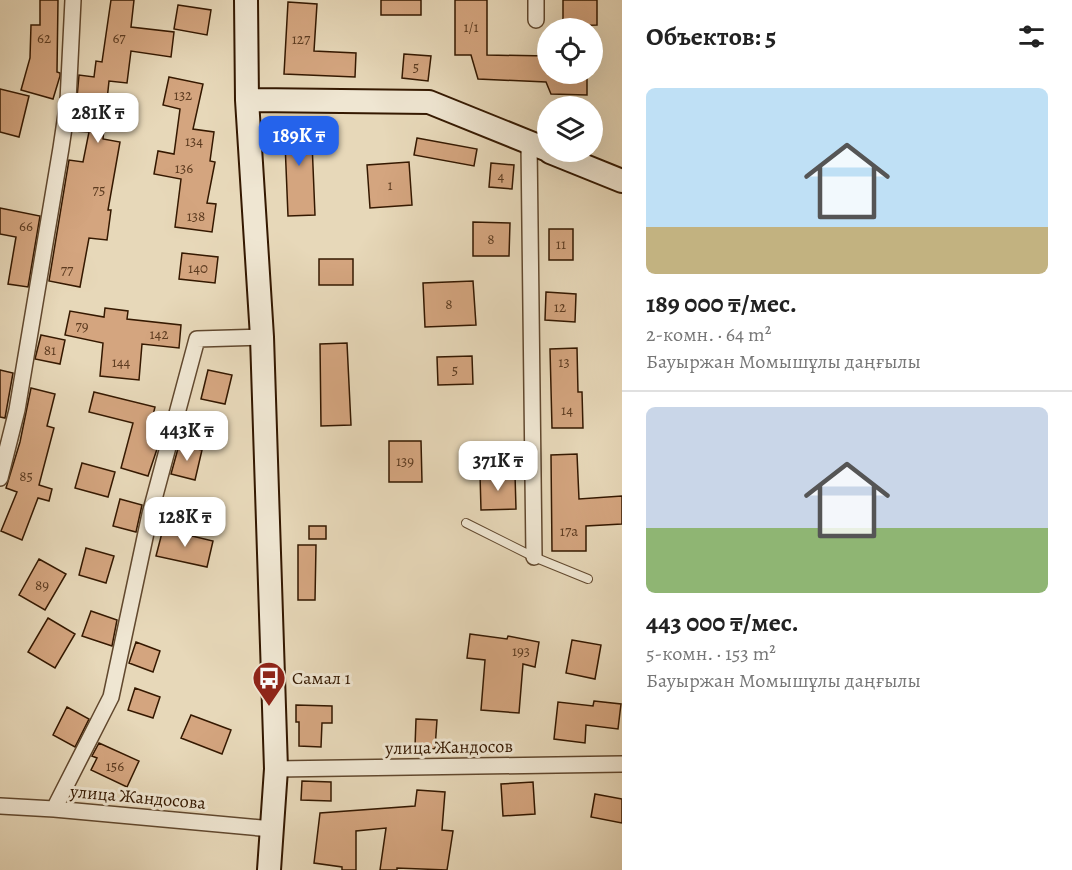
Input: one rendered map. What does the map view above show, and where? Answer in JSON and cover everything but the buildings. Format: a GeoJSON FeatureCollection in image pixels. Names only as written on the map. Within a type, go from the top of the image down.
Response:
{"type":"FeatureCollection","features":[{"type":"Feature","properties":{"kind":"main road"},"geometry":{"type":"LineString","coordinates":[[246,0],[247,100],[262,337],[276,769],[268,870]]}},
{"type":"Feature","properties":{"kind":"main road"},"geometry":{"type":"LineString","coordinates":[[247,100],[429,102],[537,146]]}},
{"type":"Feature","properties":{"kind":"main road"},"geometry":{"type":"LineString","coordinates":[[576,162],[622,181]]}},
{"type":"Feature","properties":{"kind":"street"},"geometry":{"type":"LineString","coordinates":[[0,478],[17,410],[61,148],[68,101],[73,0]]}},
{"type":"Feature","properties":{"kind":"street"},"geometry":{"type":"LineString","coordinates":[[536,0],[536,20]]}},
{"type":"Feature","properties":{"kind":"street"},"geometry":{"type":"LineString","coordinates":[[534,557],[542,162]]}},
{"type":"Feature","properties":{"kind":"street"},"geometry":{"type":"LineString","coordinates":[[54,809],[111,697],[150,514],[197,339],[262,337]]}},
{"type":"Feature","properties":{"kind":"street","name":"улица Жандосов"},"geometry":{"type":"LineString","coordinates":[[276,769],[622,764]]}},
{"type":"Feature","properties":{"kind":"street","name":"улица Жандосова"},"geometry":{"type":"LineString","coordinates":[[0,806],[272,829]]}},
{"type":"Feature","properties":{"kind":"lane"},"geometry":{"type":"LineString","coordinates":[[466,523],[534,557],[588,579]]}},
{"type":"Feature","properties":{"kind":"place","name":"Самал 1"},"geometry":{"type":"Point","coordinates":[269,707]}}]}
